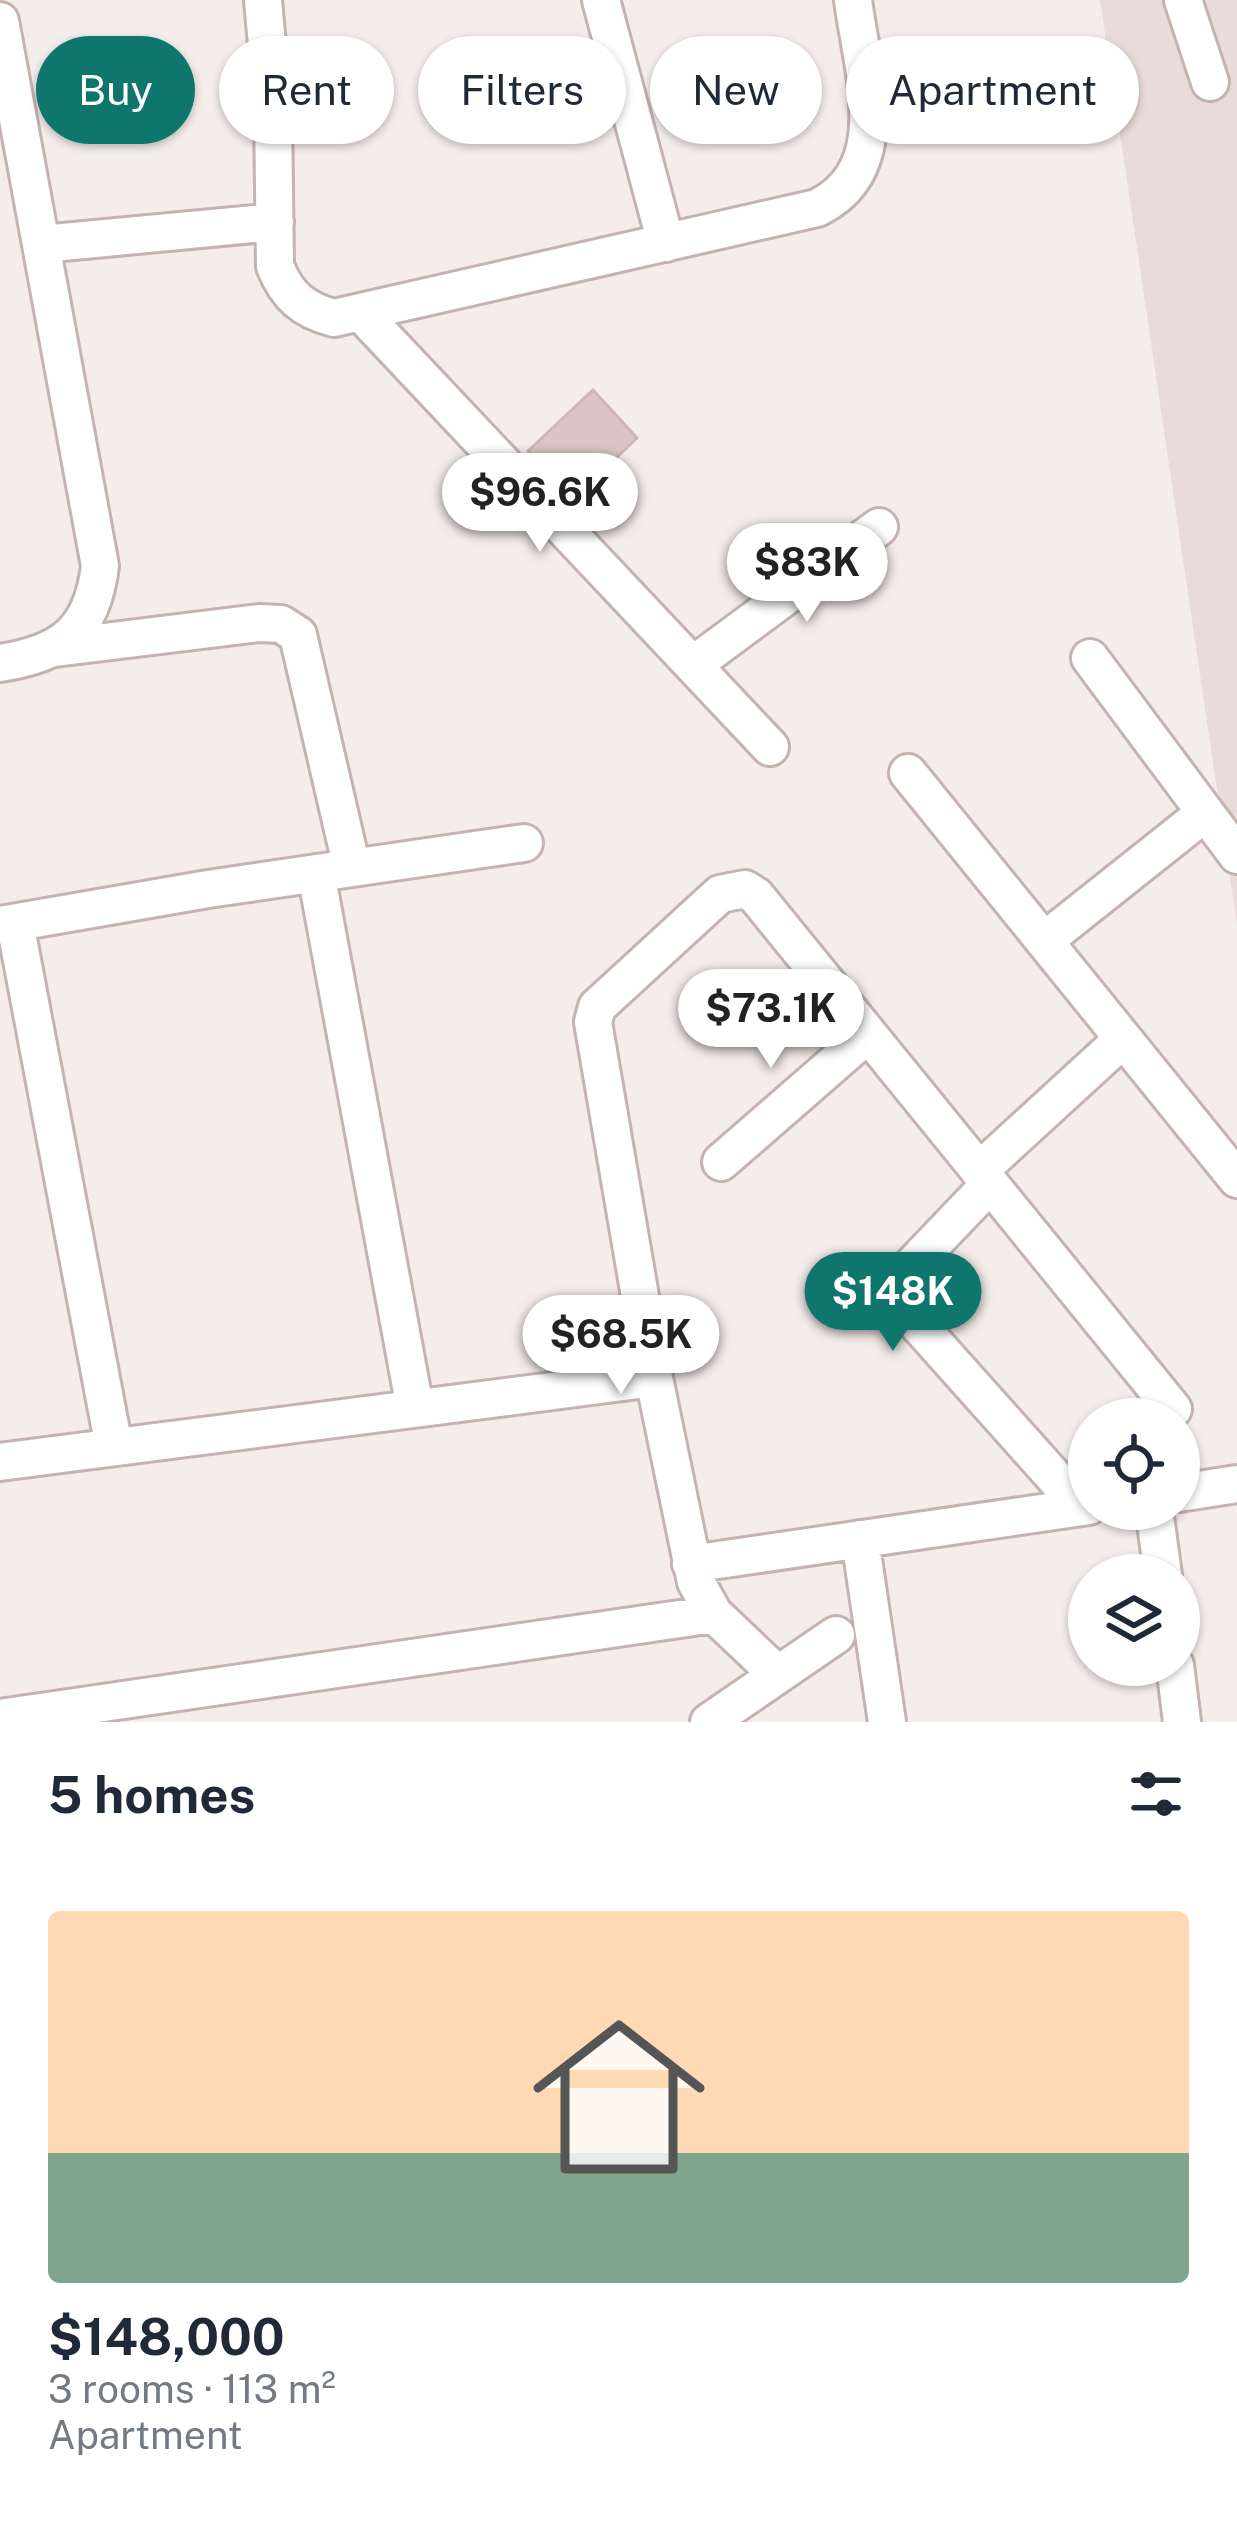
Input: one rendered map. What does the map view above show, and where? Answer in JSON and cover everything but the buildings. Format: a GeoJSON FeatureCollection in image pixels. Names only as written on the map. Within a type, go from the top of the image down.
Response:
{"type":"FeatureCollection","features":[{"type":"Feature","properties":{"kind":"street"},"geometry":{"type":"LineString","coordinates":[[262,0],[273,112],[274,266],[296,302],[334,318],[817,208],[833,200],[859,174],[869,139],[854,0]]}},
{"type":"Feature","properties":{"kind":"street"},"geometry":{"type":"LineString","coordinates":[[601,0],[666,243]]}},
{"type":"Feature","properties":{"kind":"street"},"geometry":{"type":"LineString","coordinates":[[1183,0],[1210,82]]}},
{"type":"Feature","properties":{"kind":"street"},"geometry":{"type":"LineString","coordinates":[[0,21],[100,566],[96,599],[80,627],[55,648]]}},
{"type":"Feature","properties":{"kind":"street"},"geometry":{"type":"LineString","coordinates":[[42,244],[275,222]]}},
{"type":"Feature","properties":{"kind":"street"},"geometry":{"type":"LineString","coordinates":[[362,314],[770,747]]}},
{"type":"Feature","properties":{"kind":"street"},"geometry":{"type":"LineString","coordinates":[[692,665],[879,527]]}},
{"type":"Feature","properties":{"kind":"street"},"geometry":{"type":"LineString","coordinates":[[0,663],[55,648],[259,623],[280,624],[298,635],[416,1408]]}},
{"type":"Feature","properties":{"kind":"street"},"geometry":{"type":"LineString","coordinates":[[1090,658],[1237,855]]}},
{"type":"Feature","properties":{"kind":"street"},"geometry":{"type":"LineString","coordinates":[[908,773],[1237,1179]]}},
{"type":"Feature","properties":{"kind":"street"},"geometry":{"type":"LineString","coordinates":[[1044,941],[1205,813]]}},
{"type":"Feature","properties":{"kind":"street"},"geometry":{"type":"LineString","coordinates":[[114,1447],[7,924],[524,843]]}},
{"type":"Feature","properties":{"kind":"street"},"geometry":{"type":"LineString","coordinates":[[776,1673],[714,1614],[691,1564],[654,1378],[593,1014],[720,894],[745,889],[756,896],[1164,1398]]}},
{"type":"Feature","properties":{"kind":"street"},"geometry":{"type":"LineString","coordinates":[[722,1162],[868,1034]]}},
{"type":"Feature","properties":{"kind":"street"},"geometry":{"type":"LineString","coordinates":[[1068,1487],[905,1310],[904,1273],[984,1177],[1123,1039]]}},
{"type":"Feature","properties":{"kind":"street"},"geometry":{"type":"LineString","coordinates":[[0,1462],[654,1378]]}},
{"type":"Feature","properties":{"kind":"street"},"geometry":{"type":"LineString","coordinates":[[1200,1490],[1237,1484]]}},
{"type":"Feature","properties":{"kind":"street"},"geometry":{"type":"LineString","coordinates":[[691,1564],[1068,1508]]}},
{"type":"Feature","properties":{"kind":"street"},"geometry":{"type":"LineString","coordinates":[[860,1539],[887,1722]]}},
{"type":"Feature","properties":{"kind":"street"},"geometry":{"type":"LineString","coordinates":[[0,1718],[714,1614]]}},
{"type":"Feature","properties":{"kind":"street"},"geometry":{"type":"LineString","coordinates":[[709,1722],[836,1635]]}},
{"type":"Feature","properties":{"kind":"street"},"geometry":{"type":"LineString","coordinates":[[1178,1686],[1182,1722]]}},
{"type":"Feature","properties":{"kind":"shaded area"},"geometry":{"type":"Polygon","coordinates":[[[1100,0],[1237,0],[1237,925],[1122,144],[1139,144],[1139,36],[1105,36],[1100,0]]]}}]}
